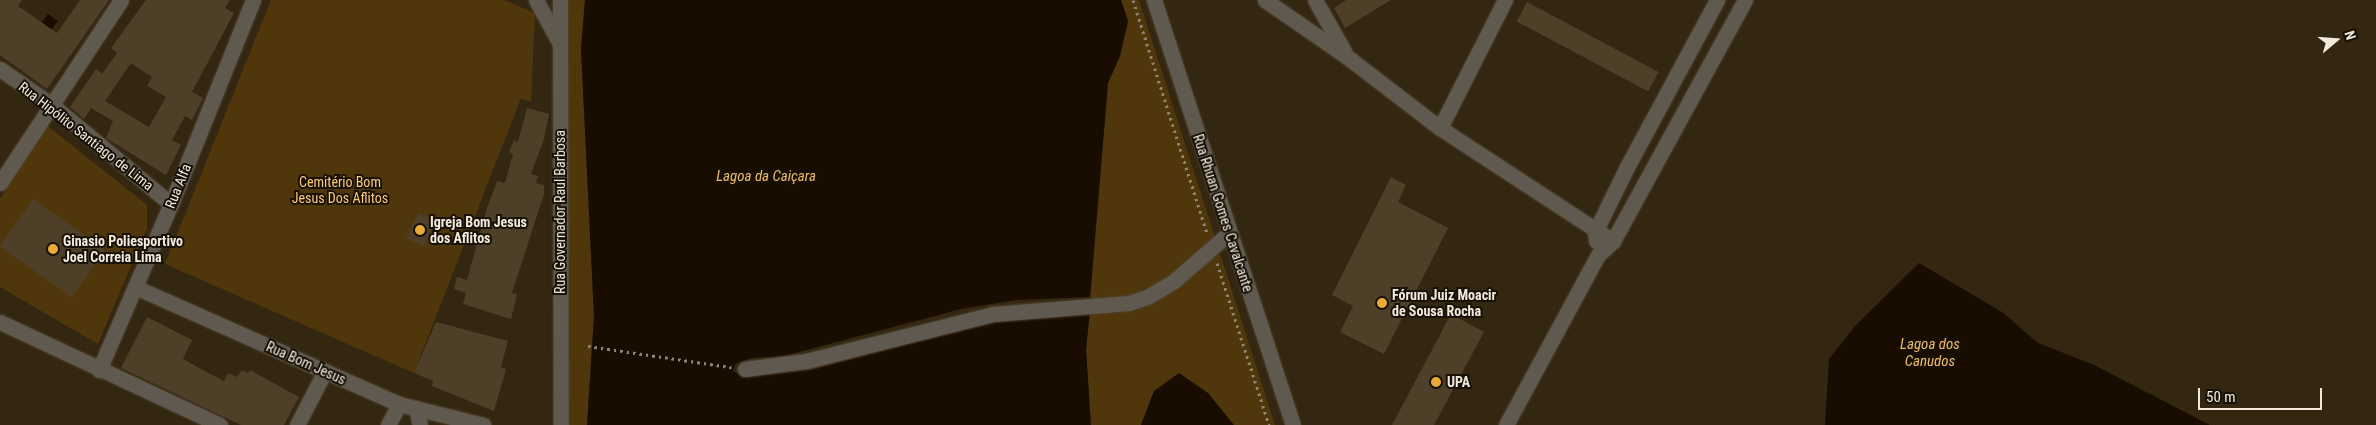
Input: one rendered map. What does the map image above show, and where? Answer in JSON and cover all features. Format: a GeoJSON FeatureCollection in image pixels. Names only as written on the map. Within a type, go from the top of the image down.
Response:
{"type":"FeatureCollection","features":[{"type":"Feature","properties":{"kind":"street"},"geometry":{"type":"LineString","coordinates":[[0,183],[121,0]]}},
{"type":"Feature","properties":{"kind":"street","name":"Rua Alfa"},"geometry":{"type":"LineString","coordinates":[[99,370],[171,204],[253,0]]}},
{"type":"Feature","properties":{"kind":"street"},"geometry":{"type":"LineString","coordinates":[[536,0],[561,46]]}},
{"type":"Feature","properties":{"kind":"street","name":"Rua Governador Raul Barbosa"},"geometry":{"type":"LineString","coordinates":[[560,0],[561,425]]}},
{"type":"Feature","properties":{"kind":"street","name":"Rua Rhuan Gomes Cavalcante"},"geometry":{"type":"LineString","coordinates":[[1154,0],[1293,425]]}},
{"type":"Feature","properties":{"kind":"street"},"geometry":{"type":"LineString","coordinates":[[1265,0],[1346,56],[1440,128],[1595,232],[1613,241]]}},
{"type":"Feature","properties":{"kind":"street"},"geometry":{"type":"LineString","coordinates":[[1314,0],[1346,56]]}},
{"type":"Feature","properties":{"kind":"street"},"geometry":{"type":"LineString","coordinates":[[1440,128],[1505,0]]}},
{"type":"Feature","properties":{"kind":"street"},"geometry":{"type":"LineString","coordinates":[[1598,255],[1595,232],[1635,150],[1717,0]]}},
{"type":"Feature","properties":{"kind":"street"},"geometry":{"type":"LineString","coordinates":[[1506,425],[1598,255],[1613,241],[1745,0]]}},
{"type":"Feature","properties":{"kind":"street","name":"Rua Hipólito Santiago de Lima"},"geometry":{"type":"LineString","coordinates":[[0,69],[52,105],[171,204]]}},
{"type":"Feature","properties":{"kind":"street"},"geometry":{"type":"LineString","coordinates":[[745,369],[806,361],[993,314],[1129,303],[1149,296],[1174,281],[1213,250],[1230,233]]}},
{"type":"Feature","properties":{"kind":"street","name":"Rua Bom Jesus"},"geometry":{"type":"LineString","coordinates":[[135,287],[399,404],[482,425]]}},
{"type":"Feature","properties":{"kind":"street"},"geometry":{"type":"LineString","coordinates":[[0,322],[99,370],[191,420],[220,425]]}},
{"type":"Feature","properties":{"kind":"street"},"geometry":{"type":"LineString","coordinates":[[297,425],[326,371]]}},
{"type":"Feature","properties":{"kind":"street"},"geometry":{"type":"LineString","coordinates":[[388,425],[399,404]]}},
{"type":"Feature","properties":{"kind":"street"},"geometry":{"type":"LineString","coordinates":[[416,408],[420,425]]}},
{"type":"Feature","properties":{"kind":"path"},"geometry":{"type":"LineString","coordinates":[[1133,0],[1269,425]]}},
{"type":"Feature","properties":{"kind":"path"},"geometry":{"type":"LineString","coordinates":[[588,346],[745,369]]}},
{"type":"Feature","properties":{"kind":"green space","name":"Cemitério Bom Jesus Dos Aflitos"},"geometry":{"type":"Polygon","coordinates":[[[271,0],[504,0],[535,13],[531,102],[521,98],[414,373],[165,264],[271,0]]]}},
{"type":"Feature","properties":{"kind":"green space"},"geometry":{"type":"Polygon","coordinates":[[[566,0],[585,0],[581,49],[594,316],[587,425],[568,425],[566,0]]]}},
{"type":"Feature","properties":{"kind":"green space"},"geometry":{"type":"Polygon","coordinates":[[[1121,0],[1139,0],[1275,425],[1234,425],[1208,393],[1154,391],[1141,425],[1091,425],[1086,350],[1108,83],[1120,56],[1128,21],[1121,0]]]}},
{"type":"Feature","properties":{"kind":"green space"},"geometry":{"type":"Polygon","coordinates":[[[45,124],[147,205],[147,228],[98,344],[0,287],[0,199],[45,124]]]}},
{"type":"Feature","properties":{"kind":"water","name":"Lagoa da Caiçara"},"geometry":{"type":"Polygon","coordinates":[[[585,0],[1121,0],[1128,21],[1120,56],[1108,83],[1090,297],[1016,300],[961,309],[784,356],[752,358],[735,364],[733,371],[745,377],[811,370],[993,321],[1090,312],[1086,350],[1091,425],[587,425],[594,316],[581,49],[585,0]]]}},
{"type":"Feature","properties":{"kind":"water"},"geometry":{"type":"Polygon","coordinates":[[[48,14],[58,21],[41,45],[31,38],[48,14]]]}},
{"type":"Feature","properties":{"kind":"water","name":"Lagoa dos Canudos"},"geometry":{"type":"Polygon","coordinates":[[[1919,263],[2002,312],[2038,343],[2092,364],[2210,425],[1825,425],[1829,359],[1855,326],[1919,263]]]}},
{"type":"Feature","properties":{"kind":"water"},"geometry":{"type":"Polygon","coordinates":[[[1179,373],[1208,393],[1234,425],[1141,425],[1154,391],[1179,373]]]}},
{"type":"Feature","properties":{"kind":"building"},"geometry":{"type":"Polygon","coordinates":[[[0,0],[22,0],[18,6],[57,33],[80,0],[109,0],[47,89],[0,55],[0,0]]]}},
{"type":"Feature","properties":{"kind":"building"},"geometry":{"type":"Polygon","coordinates":[[[146,0],[230,0],[225,8],[234,13],[192,92],[203,98],[192,120],[185,116],[172,140],[181,145],[166,175],[106,138],[113,121],[91,108],[84,119],[70,107],[96,69],[102,74],[117,53],[111,48],[146,0]],[[131,63],[105,101],[149,127],[166,97],[147,86],[152,77],[131,63]]]}},
{"type":"Feature","properties":{"kind":"building"},"geometry":{"type":"Polygon","coordinates":[[[1346,0],[1391,0],[1345,28],[1334,8],[1346,0]]]}},
{"type":"Feature","properties":{"kind":"building"},"geometry":{"type":"Polygon","coordinates":[[[1527,2],[1659,72],[1648,91],[1517,21],[1527,2]]]}},
{"type":"Feature","properties":{"kind":"building"},"geometry":{"type":"Polygon","coordinates":[[[527,108],[549,114],[544,139],[531,174],[538,176],[536,183],[544,185],[544,194],[512,293],[517,294],[511,319],[463,304],[466,293],[454,289],[457,277],[467,280],[487,208],[497,181],[505,183],[513,154],[509,152],[514,140],[518,142],[527,108]]]}},
{"type":"Feature","properties":{"kind":"building","name":"Fórum Juiz Moacir de Sousa Rocha"},"geometry":{"type":"Polygon","coordinates":[[[1391,177],[1406,185],[1398,202],[1448,228],[1384,354],[1340,332],[1353,306],[1332,295],[1391,177]]]}},
{"type":"Feature","properties":{"kind":"building","name":"Ginasio Poliesportivo Joel Correia Lima"},"geometry":{"type":"Polygon","coordinates":[[[33,199],[105,249],[72,297],[0,247],[33,199]]]}},
{"type":"Feature","properties":{"kind":"building"},"geometry":{"type":"Polygon","coordinates":[[[418,213],[435,221],[423,246],[406,238],[418,213]]]}},
{"type":"Feature","properties":{"kind":"building","name":"UPA"},"geometry":{"type":"Polygon","coordinates":[[[1451,314],[1484,332],[1434,425],[1392,425],[1451,314]]]}},
{"type":"Feature","properties":{"kind":"building"},"geometry":{"type":"Polygon","coordinates":[[[147,317],[192,340],[183,359],[201,369],[224,381],[228,373],[237,377],[242,370],[248,373],[250,370],[299,397],[284,425],[241,425],[121,368],[147,317]]]}},
{"type":"Feature","properties":{"kind":"building"},"geometry":{"type":"Polygon","coordinates":[[[436,322],[508,341],[501,367],[506,369],[494,411],[432,386],[433,381],[414,373],[436,322]]]}},
{"type":"Feature","properties":{"kind":"place","name":"Igreja Bom Jesus dos Aflitos"},"geometry":{"type":"Point","coordinates":[420,230]}},
{"type":"Feature","properties":{"kind":"place","name":"Ginasio Poliesportivo Joel Correia Lima"},"geometry":{"type":"Point","coordinates":[53,249]}},
{"type":"Feature","properties":{"kind":"place","name":"Fórum Juiz Moacir de Sousa Rocha"},"geometry":{"type":"Point","coordinates":[1382,303]}},
{"type":"Feature","properties":{"kind":"place","name":"UPA"},"geometry":{"type":"Point","coordinates":[1436,382]}}]}
